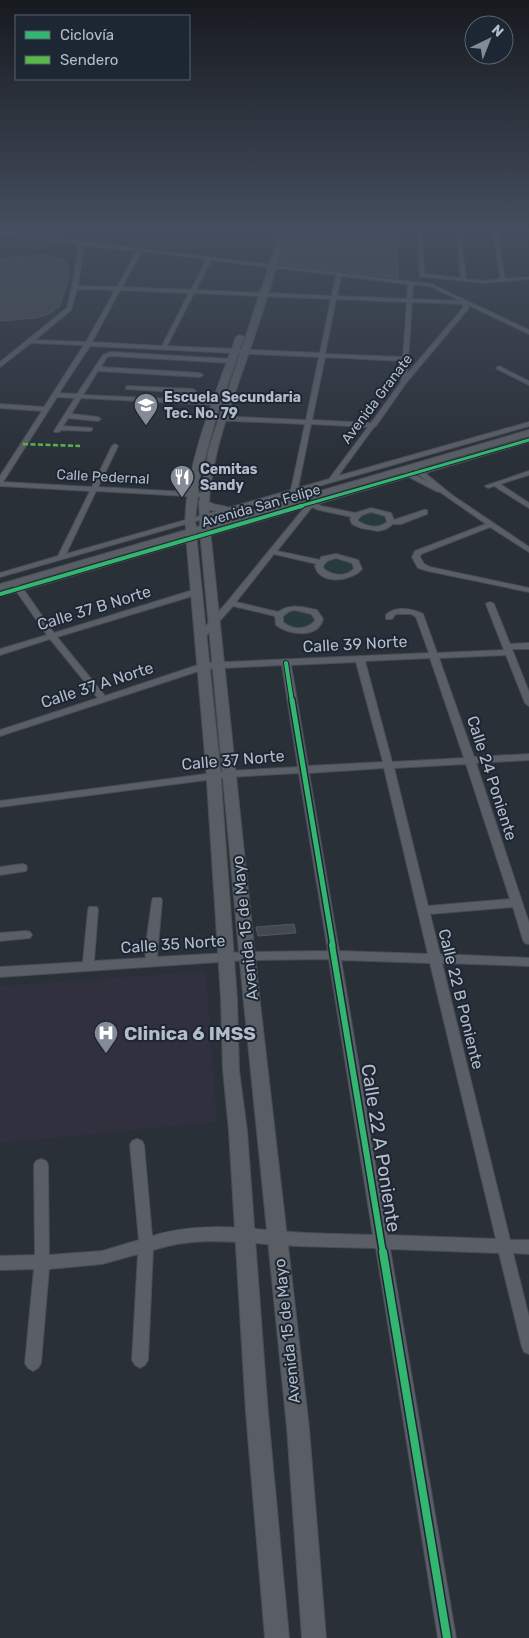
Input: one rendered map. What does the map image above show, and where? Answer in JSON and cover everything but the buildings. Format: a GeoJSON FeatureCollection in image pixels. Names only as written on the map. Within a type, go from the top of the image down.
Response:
{"type":"FeatureCollection","features":[{"type":"Feature","properties":{"kind":"main road","name":"Avenida 15 de Mayo"},"geometry":{"type":"LineString","coordinates":[[261,305],[245,352],[195,476],[192,495],[199,522],[220,665],[247,956],[298,1428],[314,1638]]}},
{"type":"Feature","properties":{"kind":"main road","name":"Avenida 15 de Mayo"},"geometry":{"type":"LineString","coordinates":[[242,332],[217,404],[217,418],[199,522],[196,592],[202,635],[213,775],[227,957],[231,1070],[246,1234],[257,1413],[277,1638]]}},
{"type":"Feature","properties":{"kind":"main road","name":"Avenida San Felipe"},"geometry":{"type":"LineString","coordinates":[[408,469],[529,429]]}},
{"type":"Feature","properties":{"kind":"main road","name":"Avenida San Felipe"},"geometry":{"type":"LineString","coordinates":[[0,587],[199,522],[326,487],[408,469],[529,433]]}},
{"type":"Feature","properties":{"kind":"main road"},"geometry":{"type":"LineString","coordinates":[[199,522],[214,510],[228,510]]}},
{"type":"Feature","properties":{"kind":"main road","name":"Avenida San Felipe"},"geometry":{"type":"LineString","coordinates":[[0,582],[15,583]]}},
{"type":"Feature","properties":{"kind":"street"},"geometry":{"type":"LineString","coordinates":[[0,365],[69,309],[70,305]]}},
{"type":"Feature","properties":{"kind":"street"},"geometry":{"type":"LineString","coordinates":[[0,482],[88,344],[109,305]]}},
{"type":"Feature","properties":{"kind":"street"},"geometry":{"type":"LineString","coordinates":[[164,347],[185,305]]}},
{"type":"Feature","properties":{"kind":"street"},"geometry":{"type":"LineString","coordinates":[[294,491],[333,305]]}},
{"type":"Feature","properties":{"kind":"street"},"geometry":{"type":"LineString","coordinates":[[404,382],[409,305]]}},
{"type":"Feature","properties":{"kind":"street","name":"Avenida Granate"},"geometry":{"type":"LineString","coordinates":[[202,635],[231,603],[326,487],[374,425],[404,382],[467,305]]}},
{"type":"Feature","properties":{"kind":"street"},"geometry":{"type":"LineString","coordinates":[[473,305],[529,332]]}},
{"type":"Feature","properties":{"kind":"street"},"geometry":{"type":"LineString","coordinates":[[30,341],[404,359]]}},
{"type":"Feature","properties":{"kind":"street"},"geometry":{"type":"LineString","coordinates":[[90,429],[58,429],[107,355],[231,361]]}},
{"type":"Feature","properties":{"kind":"street"},"geometry":{"type":"LineString","coordinates":[[188,402],[206,360]]}},
{"type":"Feature","properties":{"kind":"street"},"geometry":{"type":"LineString","coordinates":[[499,368],[529,382]]}},
{"type":"Feature","properties":{"kind":"street"},"geometry":{"type":"LineString","coordinates":[[97,369],[200,375]]}},
{"type":"Feature","properties":{"kind":"street"},"geometry":{"type":"LineString","coordinates":[[128,388],[193,391]]}},
{"type":"Feature","properties":{"kind":"street"},"geometry":{"type":"LineString","coordinates":[[55,395],[217,404]]}},
{"type":"Feature","properties":{"kind":"street"},"geometry":{"type":"LineString","coordinates":[[0,406],[46,409]]}},
{"type":"Feature","properties":{"kind":"street"},"geometry":{"type":"LineString","coordinates":[[67,416],[98,419]]}},
{"type":"Feature","properties":{"kind":"street"},"geometry":{"type":"LineString","coordinates":[[217,418],[374,425]]}},
{"type":"Feature","properties":{"kind":"street","name":"Avenida San Felipe"},"geometry":{"type":"LineString","coordinates":[[228,510],[294,491],[326,487],[529,424]]}},
{"type":"Feature","properties":{"kind":"street","name":"Avenida San Felipe"},"geometry":{"type":"LineString","coordinates":[[0,575],[61,557],[199,522],[311,503],[408,469],[529,440]]}},
{"type":"Feature","properties":{"kind":"street"},"geometry":{"type":"LineString","coordinates":[[61,557],[115,446]]}},
{"type":"Feature","properties":{"kind":"street"},"geometry":{"type":"LineString","coordinates":[[408,469],[431,479],[450,496],[529,550]]}},
{"type":"Feature","properties":{"kind":"street"},"geometry":{"type":"LineString","coordinates":[[408,469],[421,482],[450,496]]}},
{"type":"Feature","properties":{"kind":"street"},"geometry":{"type":"LineString","coordinates":[[529,473],[491,485],[529,506]]}},
{"type":"Feature","properties":{"kind":"street"},"geometry":{"type":"LineString","coordinates":[[421,482],[431,479]]}},
{"type":"Feature","properties":{"kind":"street","name":"Calle Pedernal"},"geometry":{"type":"LineString","coordinates":[[0,482],[192,495],[199,522]]}},
{"type":"Feature","properties":{"kind":"street"},"geometry":{"type":"LineString","coordinates":[[311,503],[319,508],[355,515],[364,511],[378,511],[388,515],[391,522]]}},
{"type":"Feature","properties":{"kind":"street"},"geometry":{"type":"LineString","coordinates":[[355,515],[355,522],[371,529],[384,527],[391,522],[398,522],[424,512]]}},
{"type":"Feature","properties":{"kind":"street"},"geometry":{"type":"LineString","coordinates":[[491,524],[418,553],[416,557],[421,566],[428,569],[529,590]]}},
{"type":"Feature","properties":{"kind":"street"},"geometry":{"type":"LineString","coordinates":[[273,552],[320,562],[330,557],[344,557],[355,562],[358,569],[350,575],[329,576],[320,570],[320,562]]}},
{"type":"Feature","properties":{"kind":"street"},"geometry":{"type":"LineString","coordinates":[[15,583],[52,636],[103,699]]}},
{"type":"Feature","properties":{"kind":"street","name":"Avenida San Felipe"},"geometry":{"type":"LineString","coordinates":[[0,594],[15,583]]}},
{"type":"Feature","properties":{"kind":"street","name":"Calle 37 B Norte"},"geometry":{"type":"LineString","coordinates":[[0,652],[196,592]]}},
{"type":"Feature","properties":{"kind":"street"},"geometry":{"type":"LineString","coordinates":[[231,603],[279,615],[288,609],[302,608],[314,612],[319,619],[315,627],[295,630],[279,623],[279,615]]}},
{"type":"Feature","properties":{"kind":"street"},"geometry":{"type":"LineString","coordinates":[[490,604],[529,703]]}},
{"type":"Feature","properties":{"kind":"street","name":"Calle 24 Poniente"},"geometry":{"type":"LineString","coordinates":[[389,617],[394,612],[413,612],[418,614],[470,760],[529,940]]}},
{"type":"Feature","properties":{"kind":"street","name":"Calle 39 Norte"},"geometry":{"type":"LineString","coordinates":[[204,666],[434,655],[529,646]]}},
{"type":"Feature","properties":{"kind":"street","name":"Calle 22 B Poniente"},"geometry":{"type":"LineString","coordinates":[[360,659],[388,764],[529,1347]]}},
{"type":"Feature","properties":{"kind":"street","name":"Calle 22 A Poniente"},"geometry":{"type":"LineString","coordinates":[[286,663],[447,1638]]}},
{"type":"Feature","properties":{"kind":"street","name":"Calle 37 A Norte"},"geometry":{"type":"LineString","coordinates":[[0,733],[204,666]]}},
{"type":"Feature","properties":{"kind":"street","name":"Calle 37 Norte"},"geometry":{"type":"LineString","coordinates":[[0,804],[213,775],[529,757]]}},
{"type":"Feature","properties":{"kind":"street"},"geometry":{"type":"LineString","coordinates":[[0,871],[22,868]]}},
{"type":"Feature","properties":{"kind":"street"},"geometry":{"type":"LineString","coordinates":[[152,962],[151,951],[157,901]]}},
{"type":"Feature","properties":{"kind":"street"},"geometry":{"type":"LineString","coordinates":[[423,910],[517,904]]}},
{"type":"Feature","properties":{"kind":"street"},"geometry":{"type":"LineString","coordinates":[[88,966],[93,910]]}},
{"type":"Feature","properties":{"kind":"street"},"geometry":{"type":"LineString","coordinates":[[0,937],[26,935]]}},
{"type":"Feature","properties":{"kind":"street","name":"Calle 35 Norte"},"geometry":{"type":"LineString","coordinates":[[0,972],[247,956],[334,955],[529,962]]}},
{"type":"Feature","properties":{"kind":"street"},"geometry":{"type":"LineString","coordinates":[[137,1145],[146,1245],[140,1360]]}},
{"type":"Feature","properties":{"kind":"street"},"geometry":{"type":"LineString","coordinates":[[33,1363],[42,1262],[42,1165]]}},
{"type":"Feature","properties":{"kind":"street"},"geometry":{"type":"LineString","coordinates":[[0,1263],[92,1259],[113,1255],[168,1238],[190,1235],[246,1234],[278,1238],[529,1247]]}},
{"type":"Feature","properties":{"kind":"shaded area","name":"Clinica 6 IMSS"},"geometry":{"type":"Polygon","coordinates":[[[206,971],[217,1122],[0,1143],[0,986],[206,971]]]}},
{"type":"Feature","properties":{"kind":"green space"},"geometry":{"type":"Polygon","coordinates":[[[370,512],[386,515],[388,523],[376,528],[359,524],[357,516],[370,512]]]}},
{"type":"Feature","properties":{"kind":"green space"},"geometry":{"type":"Polygon","coordinates":[[[335,558],[352,562],[354,571],[341,576],[323,572],[322,563],[335,558]]]}},
{"type":"Feature","properties":{"kind":"green space"},"geometry":{"type":"Polygon","coordinates":[[[295,609],[313,614],[315,624],[300,630],[282,625],[281,615],[295,609]]]}},
{"type":"Feature","properties":{"kind":"marked path"},"geometry":{"type":"LineString","coordinates":[[23,444],[80,446]]}},
{"type":"Feature","properties":{"kind":"cycle path"},"geometry":{"type":"LineString","coordinates":[[0,594],[529,440]]}},
{"type":"Feature","properties":{"kind":"cycle path"},"geometry":{"type":"LineString","coordinates":[[286,663],[447,1638]]}},
{"type":"Feature","properties":{"kind":"place","name":"Escuela Secundaria Tec. No. 79"},"geometry":{"type":"Point","coordinates":[146,426]}},
{"type":"Feature","properties":{"kind":"place","name":"Cemitas Sandy"},"geometry":{"type":"Point","coordinates":[182,498]}},
{"type":"Feature","properties":{"kind":"place","name":"Clinica 6 IMSS"},"geometry":{"type":"Point","coordinates":[106,1054]}}]}
